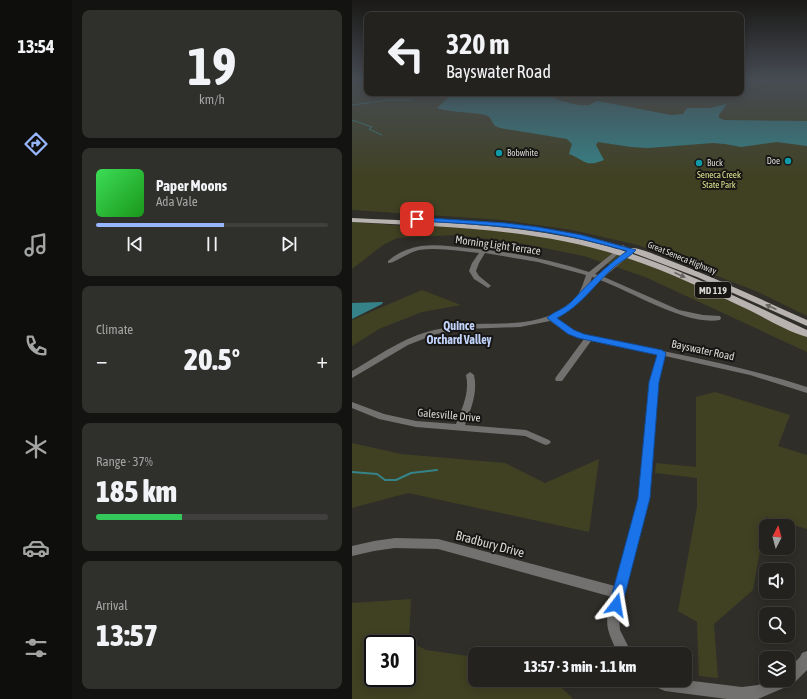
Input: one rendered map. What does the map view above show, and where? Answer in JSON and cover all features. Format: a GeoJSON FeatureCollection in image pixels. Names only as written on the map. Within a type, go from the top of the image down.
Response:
{"type":"FeatureCollection","features":[{"type":"Feature","properties":{"kind":"main road","name":"Great Seneca Highway"},"geometry":{"type":"LineString","coordinates":[[352,215],[523,227],[582,237],[707,278],[807,324]]}},
{"type":"Feature","properties":{"kind":"main road","name":"Great Seneca Highway"},"geometry":{"type":"LineString","coordinates":[[352,220],[522,232],[625,251],[807,334]]}},
{"type":"Feature","properties":{"kind":"street","name":"Morning Light Terrace"},"geometry":{"type":"LineString","coordinates":[[390,262],[401,254],[421,248],[483,251],[542,261],[590,274],[677,311],[703,318],[717,318]]}},
{"type":"Feature","properties":{"kind":"street"},"geometry":{"type":"LineString","coordinates":[[483,251],[473,266],[472,272],[476,278],[488,286]]}},
{"type":"Feature","properties":{"kind":"street"},"geometry":{"type":"LineString","coordinates":[[580,296],[590,274],[625,251]]}},
{"type":"Feature","properties":{"kind":"street"},"geometry":{"type":"LineString","coordinates":[[352,375],[398,346],[428,333],[464,327],[520,326],[538,323],[551,318],[563,312],[575,303],[580,296],[625,251]]}},
{"type":"Feature","properties":{"kind":"street","name":"Bayswater Road"},"geometry":{"type":"LineString","coordinates":[[551,318],[571,332],[589,338],[736,368],[773,378],[807,390]]}},
{"type":"Feature","properties":{"kind":"street"},"geometry":{"type":"LineString","coordinates":[[559,379],[589,338]]}},
{"type":"Feature","properties":{"kind":"street"},"geometry":{"type":"LineString","coordinates":[[622,647],[614,630],[613,617],[644,498],[654,382],[662,353]]}},
{"type":"Feature","properties":{"kind":"street"},"geometry":{"type":"LineString","coordinates":[[459,428],[472,390],[473,384],[470,375]]}},
{"type":"Feature","properties":{"kind":"street","name":"Galesville Drive"},"geometry":{"type":"LineString","coordinates":[[352,405],[382,417],[416,424],[526,433],[546,442]]}},
{"type":"Feature","properties":{"kind":"street","name":"Bradbury Drive"},"geometry":{"type":"LineString","coordinates":[[352,551],[372,545],[407,541],[438,544],[619,593]]}},
{"type":"Feature","properties":{"kind":"street"},"geometry":{"type":"LineString","coordinates":[[795,672],[807,658]]}},
{"type":"Feature","properties":{"kind":"street"},"geometry":{"type":"LineString","coordinates":[[688,687],[742,694],[758,692],[770,687]]}},
{"type":"Feature","properties":{"kind":"green space","name":"Seneca Creek State Park"},"geometry":{"type":"Polygon","coordinates":[[[352,113],[807,113],[807,316],[758,292],[638,245],[572,230],[503,220],[352,210],[352,113]]]}},
{"type":"Feature","properties":{"kind":"green space"},"geometry":{"type":"Polygon","coordinates":[[[352,222],[500,230],[577,242],[636,258],[807,333],[807,352],[645,277],[584,256],[514,242],[456,235],[397,238],[383,245],[352,269],[352,222]]]}},
{"type":"Feature","properties":{"kind":"green space"},"geometry":{"type":"Polygon","coordinates":[[[422,290],[461,305],[422,312],[379,329],[352,346],[352,320],[422,290]]]}},
{"type":"Feature","properties":{"kind":"green space"},"geometry":{"type":"Polygon","coordinates":[[[715,392],[790,415],[778,446],[807,455],[807,529],[795,525],[795,519],[773,519],[766,517],[766,519],[759,519],[759,555],[753,590],[714,624],[718,678],[699,676],[697,622],[678,611],[697,507],[697,478],[655,473],[656,463],[696,467],[696,397],[715,392]]]}},
{"type":"Feature","properties":{"kind":"green space"},"geometry":{"type":"Polygon","coordinates":[[[352,443],[401,454],[505,463],[545,483],[599,459],[589,532],[408,493],[352,508],[352,443]]]}},
{"type":"Feature","properties":{"kind":"green space"},"geometry":{"type":"Polygon","coordinates":[[[411,599],[409,635],[364,635],[364,687],[416,687],[416,645],[426,650],[468,656],[468,687],[561,687],[573,699],[352,699],[352,603],[411,599]]]}},
{"type":"Feature","properties":{"kind":"water"},"geometry":{"type":"Polygon","coordinates":[[[465,113],[659,113],[671,115],[684,113],[721,113],[719,118],[724,120],[807,121],[807,146],[777,142],[741,147],[713,143],[648,148],[598,142],[596,145],[604,160],[589,163],[569,154],[572,144],[567,139],[500,128],[495,126],[488,116],[465,113]]]}},
{"type":"Feature","properties":{"kind":"water"},"geometry":{"type":"Polygon","coordinates":[[[383,302],[382,304],[352,319],[352,303],[383,302]]]}},
{"type":"Feature","properties":{"kind":"waterway"},"geometry":{"type":"LineString","coordinates":[[352,120],[372,127],[369,129],[382,135]]}},
{"type":"Feature","properties":{"kind":"waterway"},"geometry":{"type":"LineString","coordinates":[[352,472],[377,474],[385,480],[396,480],[411,473],[437,470]]}},
{"type":"Feature","properties":{"kind":"place","name":"Bobwhite"},"geometry":{"type":"Point","coordinates":[499,153]}},
{"type":"Feature","properties":{"kind":"place","name":"Doe"},"geometry":{"type":"Point","coordinates":[788,161]}},
{"type":"Feature","properties":{"kind":"place","name":"Buck"},"geometry":{"type":"Point","coordinates":[699,163]}},
{"type":"Feature","properties":{"kind":"district","name":"Quince Orchard Valley"},"geometry":{"type":"Point","coordinates":[459,333]}},
{"type":"Feature","properties":{"kind":"route"},"geometry":{"type":"LineString","coordinates":[[417,219],[506,225],[559,232],[633,250],[612,265],[580,296],[575,303],[563,312],[551,318],[571,332],[581,336],[662,353],[656,370],[654,382],[644,498],[616,605]]}}]}
